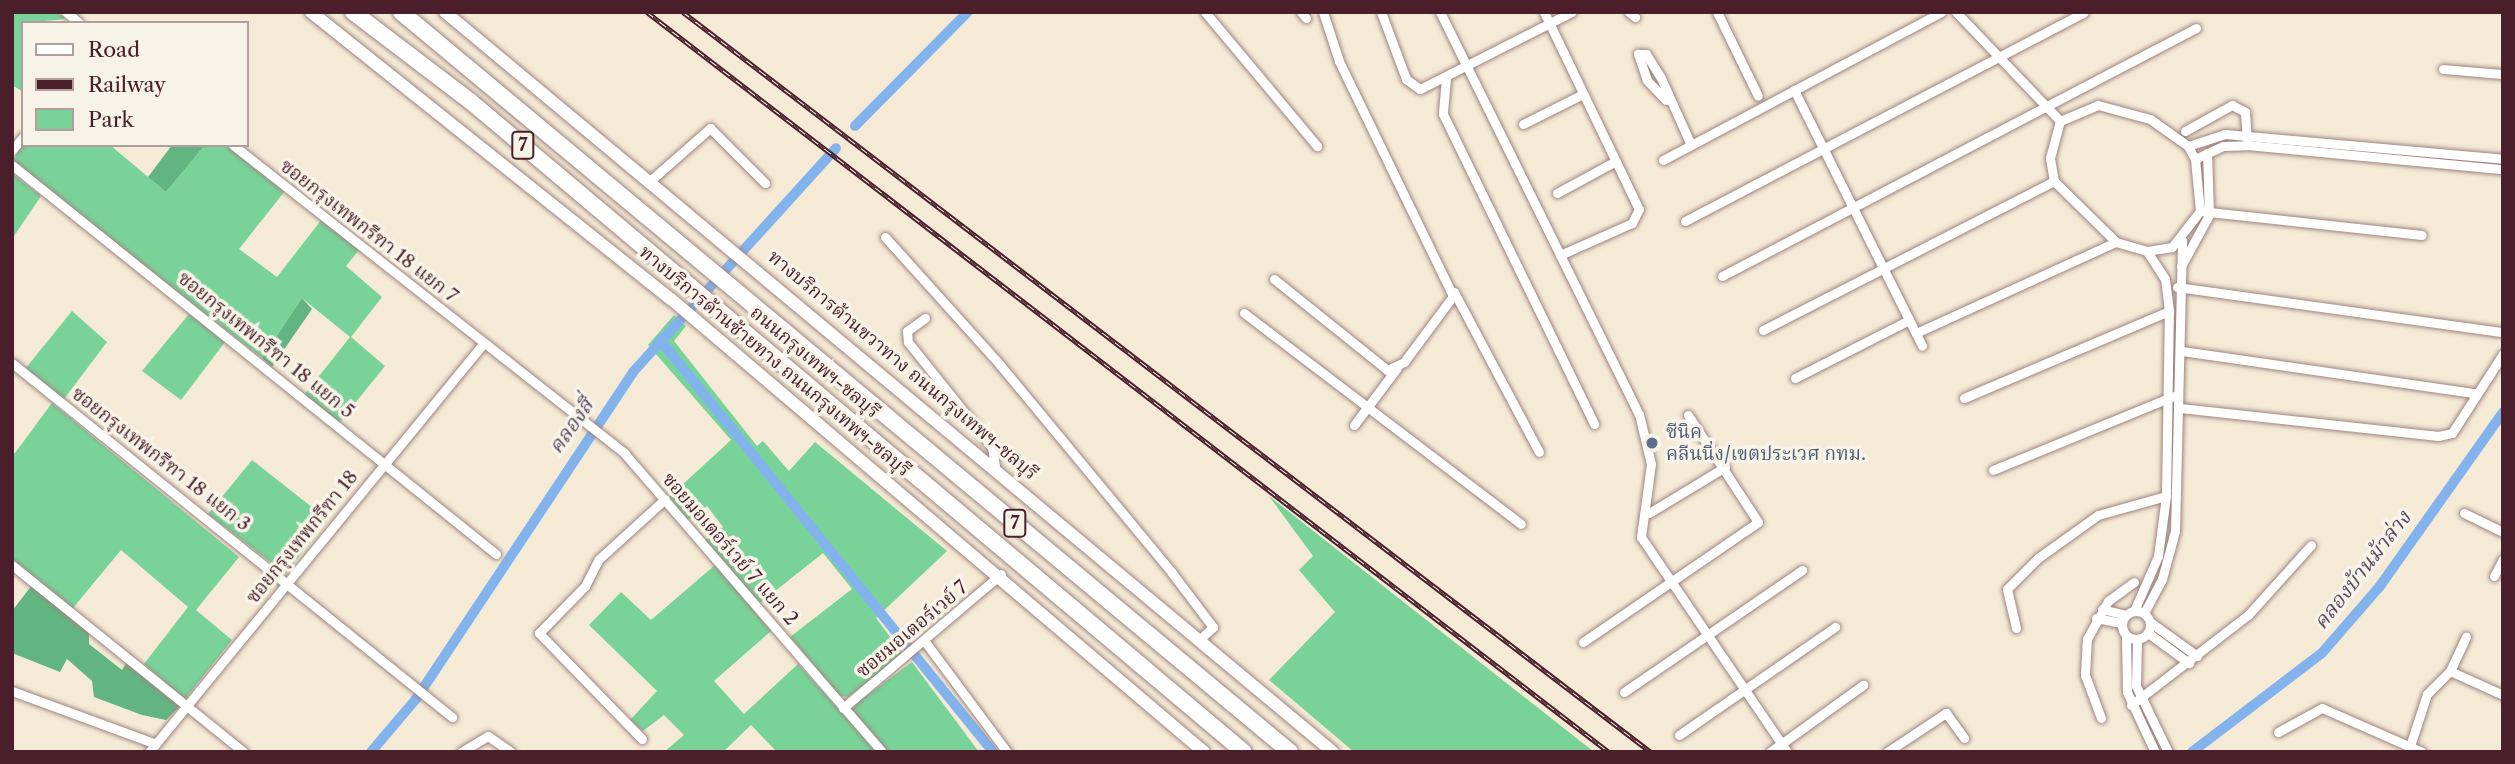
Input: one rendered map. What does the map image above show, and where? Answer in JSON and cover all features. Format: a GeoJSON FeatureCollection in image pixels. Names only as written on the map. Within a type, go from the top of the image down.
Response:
{"type":"FeatureCollection","features":[{"type":"Feature","properties":{"kind":"highway","name":"ถนนกรุงเทพฯ-ชลบุรี"},"geometry":{"type":"LineString","coordinates":[[353,12],[724,313],[1244,752]]}},
{"type":"Feature","properties":{"kind":"highway","name":"ถนนกรุงเทพฯ-ชลบุรี"},"geometry":{"type":"LineString","coordinates":[[401,12],[743,290],[1290,752]]}},
{"type":"Feature","properties":{"kind":"main road","name":"ทางบริการด้านซ้ายทาง ถนนกรุงเทพฯ-ชลบุรี"},"geometry":{"type":"LineString","coordinates":[[311,12],[671,299],[1001,574],[1205,752]]}},
{"type":"Feature","properties":{"kind":"main road","name":"ทางบริการด้านขวาทาง ถนนกรุงเทพฯ-ชลบุรี"},"geometry":{"type":"LineString","coordinates":[[445,12],[728,243],[1334,752]]}},
{"type":"Feature","properties":{"kind":"street"},"geometry":{"type":"LineString","coordinates":[[1205,12],[1317,146]]}},
{"type":"Feature","properties":{"kind":"street"},"geometry":{"type":"LineString","coordinates":[[1323,12],[1339,61],[1453,291],[1539,452]]}},
{"type":"Feature","properties":{"kind":"street"},"geometry":{"type":"LineString","coordinates":[[1381,12],[1406,79],[1420,89],[1572,12]]}},
{"type":"Feature","properties":{"kind":"street"},"geometry":{"type":"LineString","coordinates":[[1440,12],[1463,69],[1560,255],[1649,444],[1648,513],[1641,537],[1784,748]]}},
{"type":"Feature","properties":{"kind":"street"},"geometry":{"type":"LineString","coordinates":[[1544,12],[1639,209],[1636,219],[1560,255]]}},
{"type":"Feature","properties":{"kind":"street"},"geometry":{"type":"LineString","coordinates":[[1717,12],[1758,96]]}},
{"type":"Feature","properties":{"kind":"street"},"geometry":{"type":"LineString","coordinates":[[1663,159],[1941,12]]}},
{"type":"Feature","properties":{"kind":"street"},"geometry":{"type":"LineString","coordinates":[[1956,12],[2060,121]]}},
{"type":"Feature","properties":{"kind":"street"},"geometry":{"type":"LineString","coordinates":[[1685,221],[2084,12]]}},
{"type":"Feature","properties":{"kind":"street"},"geometry":{"type":"LineString","coordinates":[[1722,276],[2196,28]]}},
{"type":"Feature","properties":{"kind":"street"},"geometry":{"type":"LineString","coordinates":[[1666,100],[1647,80],[1638,54],[1651,60],[1666,100],[1690,145]]}},
{"type":"Feature","properties":{"kind":"street"},"geometry":{"type":"LineString","coordinates":[[2443,69],[2503,75]]}},
{"type":"Feature","properties":{"kind":"street"},"geometry":{"type":"LineString","coordinates":[[1446,78],[1443,114],[1594,424]]}},
{"type":"Feature","properties":{"kind":"street"},"geometry":{"type":"LineString","coordinates":[[1794,90],[1922,346]]}},
{"type":"Feature","properties":{"kind":"street"},"geometry":{"type":"LineString","coordinates":[[1523,124],[1583,94]]}},
{"type":"Feature","properties":{"kind":"street"},"geometry":{"type":"LineString","coordinates":[[2185,131],[2232,105],[2245,112],[2247,141]]}},
{"type":"Feature","properties":{"kind":"street"},"geometry":{"type":"LineString","coordinates":[[2118,107],[2150,119],[2188,146],[2195,159],[2204,213],[2182,240],[2162,251],[2147,251],[2116,242],[2054,181],[2050,158],[2060,121],[2080,108],[2118,107]]}},
{"type":"Feature","properties":{"kind":"street"},"geometry":{"type":"LineString","coordinates":[[651,180],[710,128],[765,183]]}},
{"type":"Feature","properties":{"kind":"street"},"geometry":{"type":"LineString","coordinates":[[2188,146],[2211,134],[2247,141],[2503,169]]}},
{"type":"Feature","properties":{"kind":"street"},"geometry":{"type":"LineString","coordinates":[[2195,159],[2247,141],[2503,159]]}},
{"type":"Feature","properties":{"kind":"street","name":"ซอยกรุงเทพกรีฑา 18 แยก 7"},"geometry":{"type":"LineString","coordinates":[[236,147],[582,421]]}},
{"type":"Feature","properties":{"kind":"street"},"geometry":{"type":"LineString","coordinates":[[2180,267],[2204,213],[2207,153]]}},
{"type":"Feature","properties":{"kind":"street"},"geometry":{"type":"LineString","coordinates":[[1557,193],[1616,161]]}},
{"type":"Feature","properties":{"kind":"street","name":"ซอยกรุงเทพกรีฑา 18 แยก 5"},"geometry":{"type":"LineString","coordinates":[[12,165],[496,554]]}},
{"type":"Feature","properties":{"kind":"street"},"geometry":{"type":"LineString","coordinates":[[1763,330],[2054,181]]}},
{"type":"Feature","properties":{"kind":"street"},"geometry":{"type":"LineString","coordinates":[[2204,213],[2422,235]]}},
{"type":"Feature","properties":{"kind":"street"},"geometry":{"type":"LineString","coordinates":[[885,237],[994,357],[1172,573],[1213,626],[1200,639]]}},
{"type":"Feature","properties":{"kind":"street"},"geometry":{"type":"LineString","coordinates":[[2132,616],[2162,579],[2175,531],[2182,351],[2177,287],[2182,240]]}},
{"type":"Feature","properties":{"kind":"street"},"geometry":{"type":"LineString","coordinates":[[1916,333],[2116,242]]}},
{"type":"Feature","properties":{"kind":"street"},"geometry":{"type":"LineString","coordinates":[[2147,251],[2165,279],[2169,311],[2166,496],[2158,556],[2126,635],[2123,668],[2132,705],[2155,752]]}},
{"type":"Feature","properties":{"kind":"street"},"geometry":{"type":"LineString","coordinates":[[1274,279],[1382,368],[1397,368]]}},
{"type":"Feature","properties":{"kind":"street"},"geometry":{"type":"LineString","coordinates":[[2177,287],[2503,332]]}},
{"type":"Feature","properties":{"kind":"street"},"geometry":{"type":"LineString","coordinates":[[1354,425],[1453,291]]}},
{"type":"Feature","properties":{"kind":"street"},"geometry":{"type":"LineString","coordinates":[[1964,398],[2169,311]]}},
{"type":"Feature","properties":{"kind":"street"},"geometry":{"type":"LineString","coordinates":[[1244,313],[1521,524]]}},
{"type":"Feature","properties":{"kind":"street"},"geometry":{"type":"LineString","coordinates":[[925,318],[907,331],[908,341],[992,447],[995,467]]}},
{"type":"Feature","properties":{"kind":"street"},"geometry":{"type":"LineString","coordinates":[[1795,378],[1909,320]]}},
{"type":"Feature","properties":{"kind":"street","name":"ซอยกรุงเทพกรีฑา 18"},"geometry":{"type":"LineString","coordinates":[[153,748],[483,344]]}},
{"type":"Feature","properties":{"kind":"street"},"geometry":{"type":"LineString","coordinates":[[2182,351],[2475,393]]}},
{"type":"Feature","properties":{"kind":"street"},"geometry":{"type":"LineString","coordinates":[[2180,408],[2438,436],[2452,433],[2475,393],[2503,354]]}},
{"type":"Feature","properties":{"kind":"street","name":"ซอยกรุงเทพกรีฑา 18 แยก 3"},"geometry":{"type":"LineString","coordinates":[[12,363],[288,582],[452,717]]}},
{"type":"Feature","properties":{"kind":"street"},"geometry":{"type":"LineString","coordinates":[[1993,470],[2181,394]]}},
{"type":"Feature","properties":{"kind":"street"},"geometry":{"type":"LineString","coordinates":[[1583,642],[1758,522],[1725,467],[1688,415]]}},
{"type":"Feature","properties":{"kind":"street","name":"ซอยมอเตอร์เวย์ 7 แยก 2"},"geometry":{"type":"LineString","coordinates":[[582,421],[606,439],[665,499],[882,752]]}},
{"type":"Feature","properties":{"kind":"street"},"geometry":{"type":"LineString","coordinates":[[1648,513],[1725,467]]}},
{"type":"Feature","properties":{"kind":"street"},"geometry":{"type":"LineString","coordinates":[[2016,628],[2007,589],[2038,558],[2098,515],[2166,496]]}},
{"type":"Feature","properties":{"kind":"street"},"geometry":{"type":"LineString","coordinates":[[642,739],[539,633],[584,586],[599,559],[665,499]]}},
{"type":"Feature","properties":{"kind":"street"},"geometry":{"type":"LineString","coordinates":[[2464,513],[2503,532]]}},
{"type":"Feature","properties":{"kind":"street"},"geometry":{"type":"LineString","coordinates":[[2132,705],[2141,701],[2248,615],[2311,545]]}},
{"type":"Feature","properties":{"kind":"street"},"geometry":{"type":"LineString","coordinates":[[2494,576],[2503,559]]}},
{"type":"Feature","properties":{"kind":"street"},"geometry":{"type":"LineString","coordinates":[[12,565],[244,752]]}},
{"type":"Feature","properties":{"kind":"street"},"geometry":{"type":"LineString","coordinates":[[1624,692],[1802,570]]}},
{"type":"Feature","properties":{"kind":"street","name":"ซอยมอเตอร์เวย์ 7"},"geometry":{"type":"LineString","coordinates":[[843,708],[924,645],[1001,574]]}},
{"type":"Feature","properties":{"kind":"street"},"geometry":{"type":"LineString","coordinates":[[2101,718],[2088,694],[2083,660],[2099,613],[2134,582]]}},
{"type":"Feature","properties":{"kind":"street"},"geometry":{"type":"LineString","coordinates":[[2099,613],[2132,616],[2150,622],[2197,656]]}},
{"type":"Feature","properties":{"kind":"street"},"geometry":{"type":"LineString","coordinates":[[2148,633],[2150,622]]}},
{"type":"Feature","properties":{"kind":"street"},"geometry":{"type":"LineString","coordinates":[[1679,735],[1835,627]]}},
{"type":"Feature","properties":{"kind":"street"},"geometry":{"type":"LineString","coordinates":[[2126,635],[2137,639],[2148,633]]}},
{"type":"Feature","properties":{"kind":"street"},"geometry":{"type":"LineString","coordinates":[[2148,633],[2189,663]]}},
{"type":"Feature","properties":{"kind":"street"},"geometry":{"type":"LineString","coordinates":[[2410,746],[2427,694],[2450,671],[2466,636]]}},
{"type":"Feature","properties":{"kind":"street"},"geometry":{"type":"LineString","coordinates":[[2137,639],[2141,701],[2166,749]]}},
{"type":"Feature","properties":{"kind":"street"},"geometry":{"type":"LineString","coordinates":[[924,645],[1007,752]]}},
{"type":"Feature","properties":{"kind":"street"},"geometry":{"type":"LineString","coordinates":[[2450,671],[2503,695]]}},
{"type":"Feature","properties":{"kind":"street"},"geometry":{"type":"LineString","coordinates":[[1770,752],[1784,748],[1863,685]]}},
{"type":"Feature","properties":{"kind":"street"},"geometry":{"type":"LineString","coordinates":[[12,691],[153,748]]}},
{"type":"Feature","properties":{"kind":"street"},"geometry":{"type":"LineString","coordinates":[[2278,732],[2322,708],[2422,752]]}},
{"type":"Feature","properties":{"kind":"street"},"geometry":{"type":"LineString","coordinates":[[1887,752],[1947,713],[1964,738]]}},
{"type":"Feature","properties":{"kind":"street"},"geometry":{"type":"LineString","coordinates":[[461,752],[488,736],[510,752]]}},
{"type":"Feature","properties":{"kind":"green space"},"geometry":{"type":"Polygon","coordinates":[[[12,12],[57,12],[66,19],[21,21],[21,91],[12,85],[12,12]]]}},
{"type":"Feature","properties":{"kind":"green space"},"geometry":{"type":"Polygon","coordinates":[[[21,147],[112,147],[166,192],[203,147],[230,147],[285,191],[239,249],[277,277],[322,219],[359,250],[346,266],[382,297],[351,337],[385,366],[339,423],[304,395],[350,337],[302,298],[262,358],[12,162],[21,147]]]}},
{"type":"Feature","properties":{"kind":"green space"},"geometry":{"type":"Polygon","coordinates":[[[170,147],[203,147],[166,192],[148,177],[170,147]]]}},
{"type":"Feature","properties":{"kind":"green space"},"geometry":{"type":"Polygon","coordinates":[[[12,173],[41,196],[12,239],[12,173]]]}},
{"type":"Feature","properties":{"kind":"green space"},"geometry":{"type":"Polygon","coordinates":[[[302,298],[312,309],[272,367],[262,358],[302,298]]]}},
{"type":"Feature","properties":{"kind":"green space"},"geometry":{"type":"Polygon","coordinates":[[[72,311],[107,342],[64,399],[25,369],[72,311]]]}},
{"type":"Feature","properties":{"kind":"green space"},"geometry":{"type":"Polygon","coordinates":[[[189,314],[225,342],[181,400],[142,371],[189,314]]]}},
{"type":"Feature","properties":{"kind":"green space"},"geometry":{"type":"Polygon","coordinates":[[[674,315],[686,326],[674,341],[757,446],[763,441],[789,471],[815,442],[947,551],[876,618],[903,654],[848,697],[840,696],[790,637],[852,589],[823,553],[760,603],[704,541],[723,527],[707,506],[688,520],[669,497],[731,440],[648,345],[674,315]]]}},
{"type":"Feature","properties":{"kind":"green space"},"geometry":{"type":"Polygon","coordinates":[[[52,403],[239,557],[196,610],[232,640],[185,699],[144,664],[188,607],[121,550],[73,608],[12,560],[12,457],[52,403]]]}},
{"type":"Feature","properties":{"kind":"green space"},"geometry":{"type":"Polygon","coordinates":[[[252,460],[327,519],[286,574],[208,514],[252,460]]]}},
{"type":"Feature","properties":{"kind":"green space"},"geometry":{"type":"Polygon","coordinates":[[[1269,496],[1594,752],[1354,752],[1269,680],[1335,612],[1299,570],[1313,556],[1269,496]]]}},
{"type":"Feature","properties":{"kind":"green space"},"geometry":{"type":"Polygon","coordinates":[[[715,565],[771,631],[714,681],[744,714],[798,664],[877,752],[777,752],[751,725],[723,752],[664,752],[684,735],[664,715],[643,731],[630,720],[657,691],[589,625],[621,592],[651,620],[715,565]]]}},
{"type":"Feature","properties":{"kind":"green space"},"geometry":{"type":"Polygon","coordinates":[[[32,585],[89,630],[89,644],[122,670],[127,662],[181,705],[166,720],[142,715],[94,697],[92,681],[67,659],[60,672],[12,653],[12,611],[32,585]]]}},
{"type":"Feature","properties":{"kind":"green space"},"geometry":{"type":"Polygon","coordinates":[[[912,662],[979,752],[888,752],[850,708],[912,662]]]}},
{"type":"Feature","properties":{"kind":"waterway","name":"คลองสี่"},"geometry":{"type":"LineString","coordinates":[[855,126],[968,12]]}},
{"type":"Feature","properties":{"kind":"waterway","name":"คลองสี่"},"geometry":{"type":"LineString","coordinates":[[371,752],[416,699],[633,372],[836,148]]}},
{"type":"Feature","properties":{"kind":"waterway"},"geometry":{"type":"LineString","coordinates":[[660,340],[993,752]]}},
{"type":"Feature","properties":{"kind":"waterway","name":"คลองบ้านม้าล่าง"},"geometry":{"type":"LineString","coordinates":[[2192,752],[2322,653],[2380,586],[2503,412]]}},
{"type":"Feature","properties":{"kind":"railway"},"geometry":{"type":"LineString","coordinates":[[647,12],[1609,752]]}},
{"type":"Feature","properties":{"kind":"railway"},"geometry":{"type":"LineString","coordinates":[[683,12],[1651,752]]}},
{"type":"Feature","properties":{"kind":"place","name":"ซีนิค คลีนนิ่ง/เขตประเวศ กทม."},"geometry":{"type":"Point","coordinates":[1652,443]}}]}
